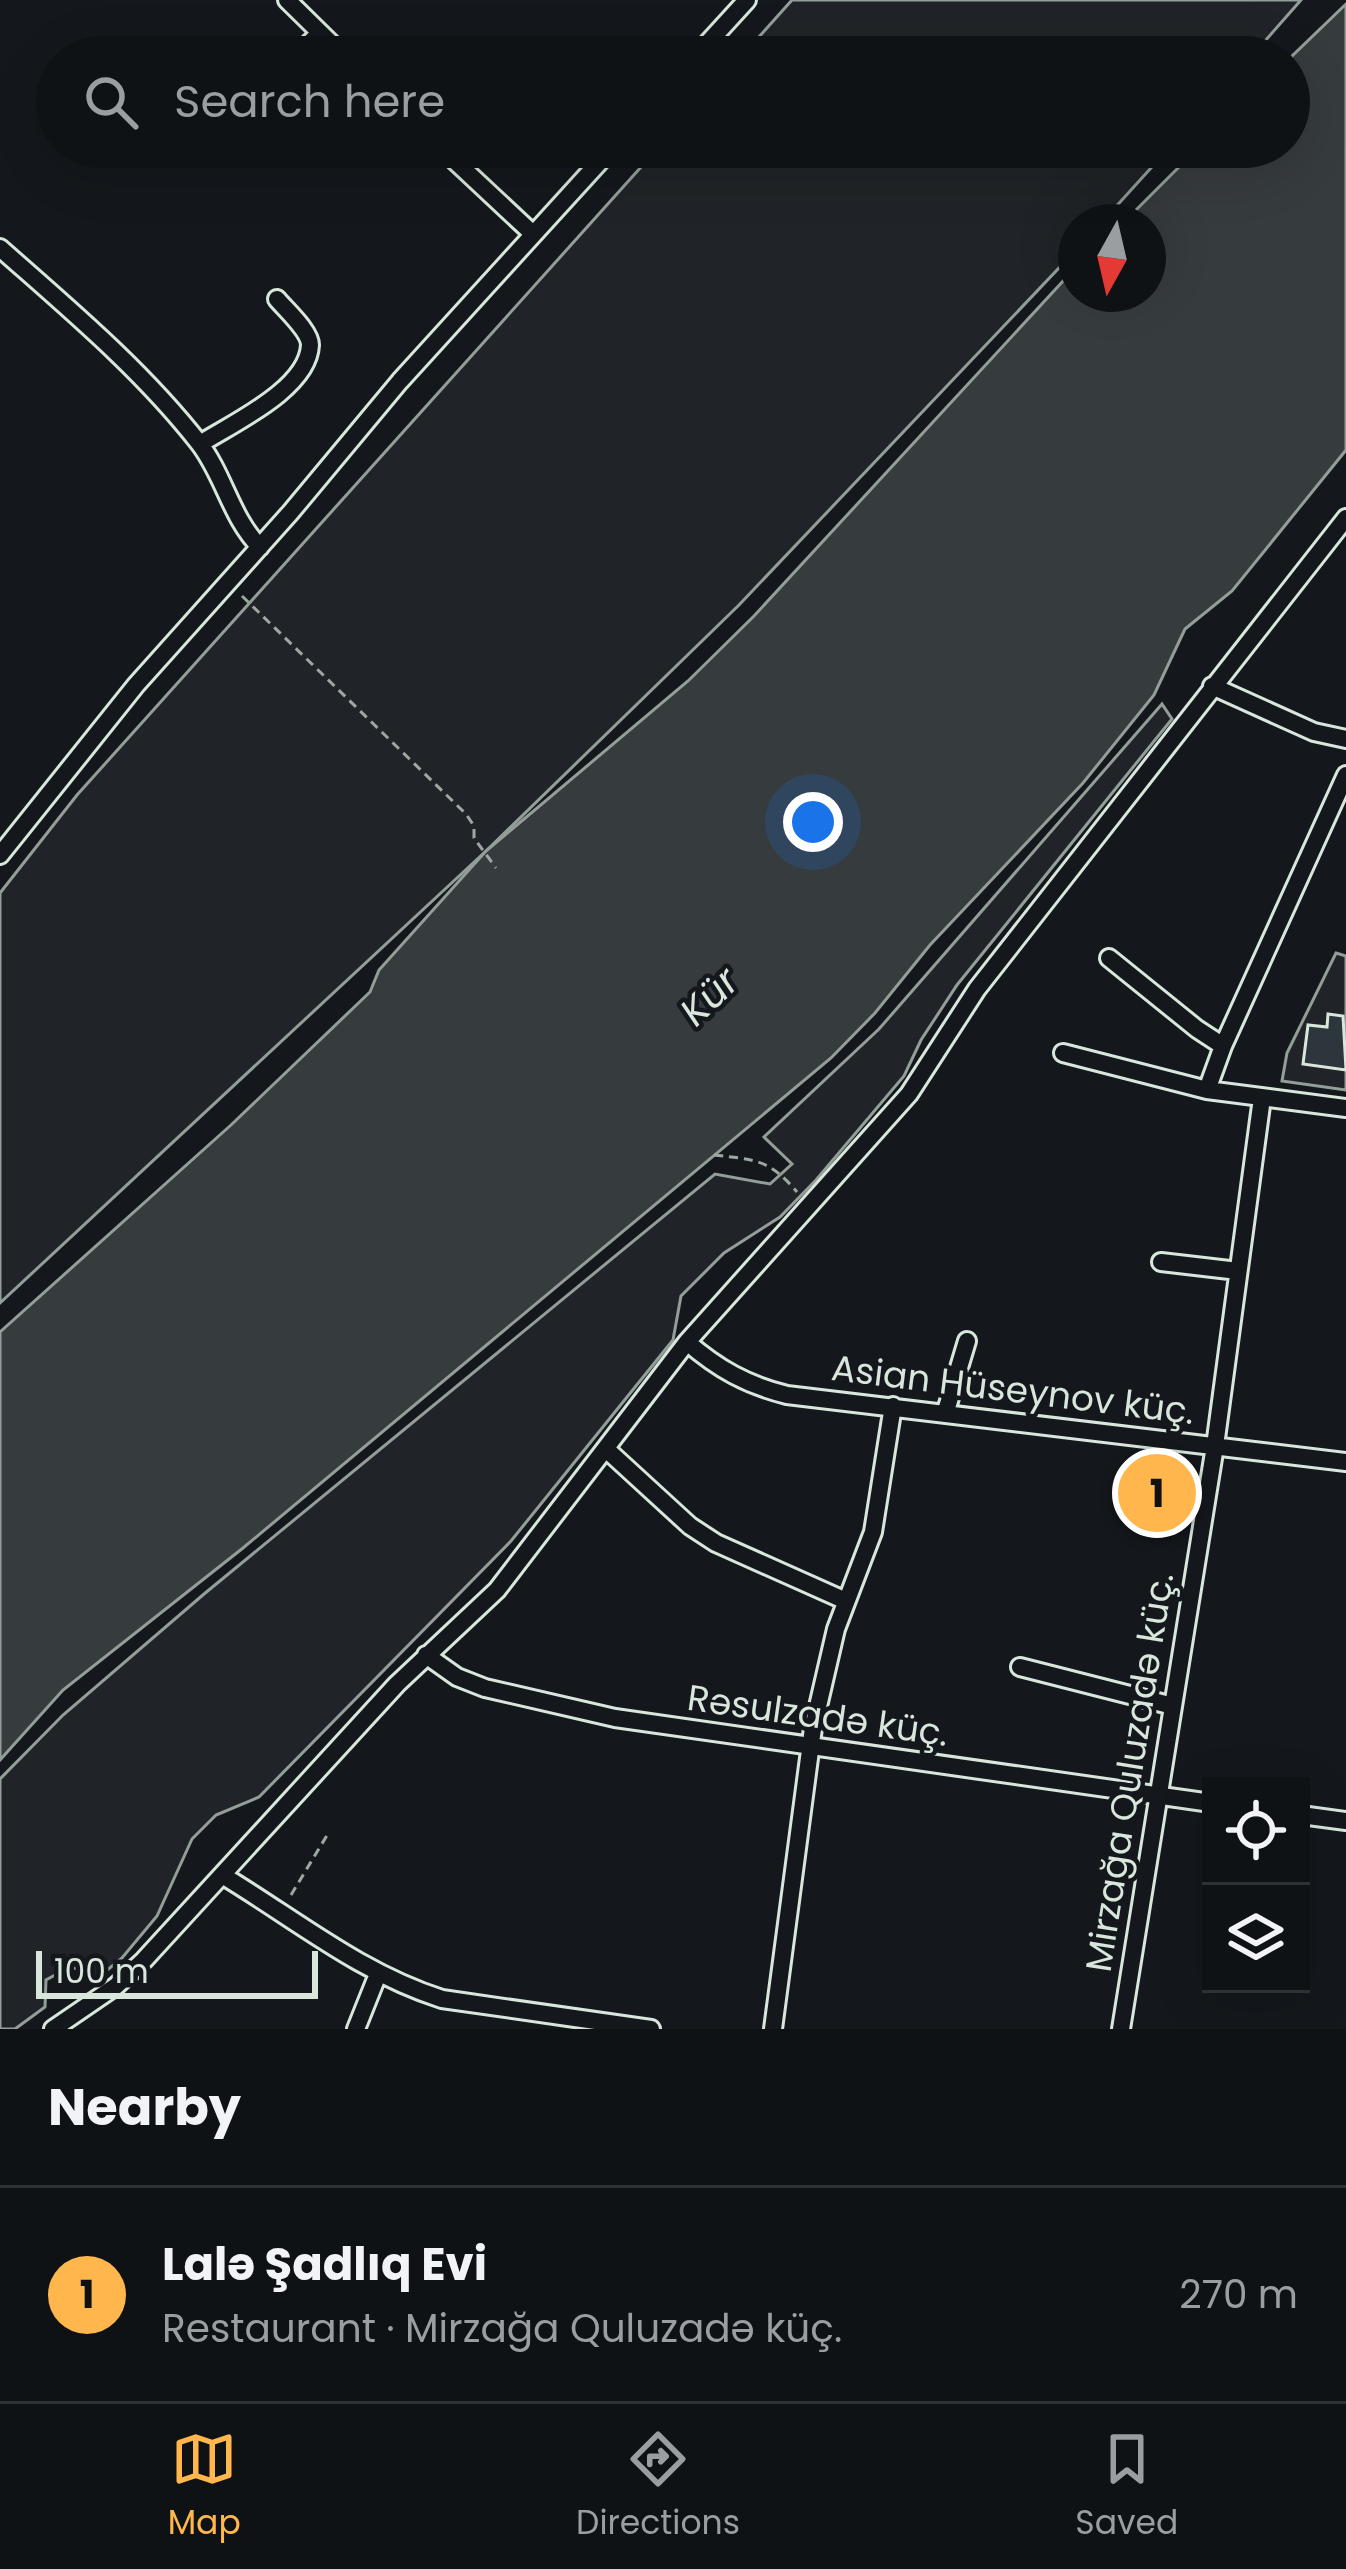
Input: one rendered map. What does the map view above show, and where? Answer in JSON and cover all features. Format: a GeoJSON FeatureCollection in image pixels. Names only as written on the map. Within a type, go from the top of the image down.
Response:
{"type":"FeatureCollection","features":[{"type":"Feature","properties":{"kind":"street"},"geometry":{"type":"LineString","coordinates":[[286,0],[323,36]]}},
{"type":"Feature","properties":{"kind":"street"},"geometry":{"type":"LineString","coordinates":[[714,36],[747,0]]}},
{"type":"Feature","properties":{"kind":"street"},"geometry":{"type":"LineString","coordinates":[[317,36],[320,33]]}},
{"type":"Feature","properties":{"kind":"street"},"geometry":{"type":"LineString","coordinates":[[462,168],[532,234]]}},
{"type":"Feature","properties":{"kind":"street"},"geometry":{"type":"LineString","coordinates":[[0,855],[136,685],[400,381],[593,168]]}},
{"type":"Feature","properties":{"kind":"street"},"geometry":{"type":"LineString","coordinates":[[0,248],[102,338],[200,445],[242,524],[260,547]]}},
{"type":"Feature","properties":{"kind":"street"},"geometry":{"type":"LineString","coordinates":[[200,445],[296,380],[310,346],[277,299]]}},
{"type":"Feature","properties":{"kind":"street"},"geometry":{"type":"LineString","coordinates":[[53,2029],[80,2022],[144,1960],[426,1655],[497,1590],[687,1342],[909,1094],[977,989],[1346,518]]}},
{"type":"Feature","properties":{"kind":"street"},"geometry":{"type":"LineString","coordinates":[[1212,686],[1314,732],[1346,739]]}},
{"type":"Feature","properties":{"kind":"street"},"geometry":{"type":"LineString","coordinates":[[1207,1090],[1346,775]]}},
{"type":"Feature","properties":{"kind":"street"},"geometry":{"type":"LineString","coordinates":[[1109,958],[1223,1046]]}},
{"type":"Feature","properties":{"kind":"street"},"geometry":{"type":"LineString","coordinates":[[1063,1053],[1207,1090],[1346,1108]]}},
{"type":"Feature","properties":{"kind":"street","name":"Mirzağa Quluzadə küç."},"geometry":{"type":"LineString","coordinates":[[1121,2029],[1215,1446],[1262,1098]]}},
{"type":"Feature","properties":{"kind":"street"},"geometry":{"type":"LineString","coordinates":[[1161,1262],[1238,1271]]}},
{"type":"Feature","properties":{"kind":"street"},"geometry":{"type":"LineString","coordinates":[[946,1411],[967,1341]]}},
{"type":"Feature","properties":{"kind":"street","name":"Asian Hüseynov küç."},"geometry":{"type":"LineString","coordinates":[[687,1342],[714,1366],[764,1389],[1346,1462]]}},
{"type":"Feature","properties":{"kind":"street"},"geometry":{"type":"LineString","coordinates":[[773,2029],[824,1672],[874,1532],[893,1406]]}},
{"type":"Feature","properties":{"kind":"street"},"geometry":{"type":"LineString","coordinates":[[606,1449],[716,1544],[846,1601]]}},
{"type":"Feature","properties":{"kind":"street","name":"Rəsulzadə küç."},"geometry":{"type":"LineString","coordinates":[[426,1655],[457,1677],[485,1688],[559,1706],[810,1748],[1202,1802]]}},
{"type":"Feature","properties":{"kind":"street"},"geometry":{"type":"LineString","coordinates":[[1020,1667],[1173,1706]]}},
{"type":"Feature","properties":{"kind":"street"},"geometry":{"type":"LineString","coordinates":[[1310,1816],[1346,1821]]}},
{"type":"Feature","properties":{"kind":"street"},"geometry":{"type":"LineString","coordinates":[[222,1875],[378,1974],[442,1999],[651,2029]]}},
{"type":"Feature","properties":{"kind":"street"},"geometry":{"type":"LineString","coordinates":[[356,2029],[378,1974]]}},
{"type":"Feature","properties":{"kind":"path"},"geometry":{"type":"LineString","coordinates":[[228,582],[466,814],[474,826],[474,838],[496,868]]}},
{"type":"Feature","properties":{"kind":"path"},"geometry":{"type":"LineString","coordinates":[[714,1155],[763,1161],[778,1169],[809,1207]]}},
{"type":"Feature","properties":{"kind":"path"},"geometry":{"type":"LineString","coordinates":[[281,1912],[329,1832]]}},
{"type":"Feature","properties":{"kind":"shaded area"},"geometry":{"type":"Polygon","coordinates":[[[792,0],[1301,0],[1269,36],[760,36],[792,0]]]}},
{"type":"Feature","properties":{"kind":"shaded area"},"geometry":{"type":"Polygon","coordinates":[[[640,168],[1151,168],[1118,204],[1058,204],[1058,269],[739,605],[486,851],[0,1303],[0,893],[77,795],[640,168]]]}},
{"type":"Feature","properties":{"kind":"shaded area"},"geometry":{"type":"Polygon","coordinates":[[[1162,704],[1172,719],[957,985],[904,1076],[780,1217],[724,1253],[681,1296],[673,1340],[511,1541],[259,1797],[216,1815],[192,1839],[157,1916],[122,1958],[94,1981],[85,1971],[70,1967],[46,1980],[45,2007],[15,2029],[0,2029],[0,1779],[63,1715],[204,1594],[715,1174],[770,1184],[792,1164],[764,1137],[879,1029],[1162,704]]]}},
{"type":"Feature","properties":{"kind":"shaded area"},"geometry":{"type":"Polygon","coordinates":[[[1336,953],[1346,956],[1346,1090],[1282,1081],[1287,1053],[1336,953]]]}},
{"type":"Feature","properties":{"kind":"water","name":"Kür"},"geometry":{"type":"Polygon","coordinates":[[[1346,4],[1346,450],[1232,591],[1185,629],[1154,695],[1083,783],[831,1058],[243,1548],[63,1690],[0,1760],[0,1332],[231,1125],[370,992],[379,970],[486,851],[688,681],[754,616],[1058,287],[1058,312],[1166,312],[1166,204],[1142,204],[1178,168],[1310,168],[1310,39],[1346,4]]]}},
{"type":"Feature","properties":{"kind":"building"},"geometry":{"type":"Polygon","coordinates":[[[1328,1014],[1343,1016],[1346,1070],[1303,1064],[1308,1025],[1327,1027],[1328,1014]]]}},
{"type":"Feature","properties":{"kind":"place","name":"Lalə Şadlıq Evi"},"geometry":{"type":"Point","coordinates":[1157,1493]}}]}
